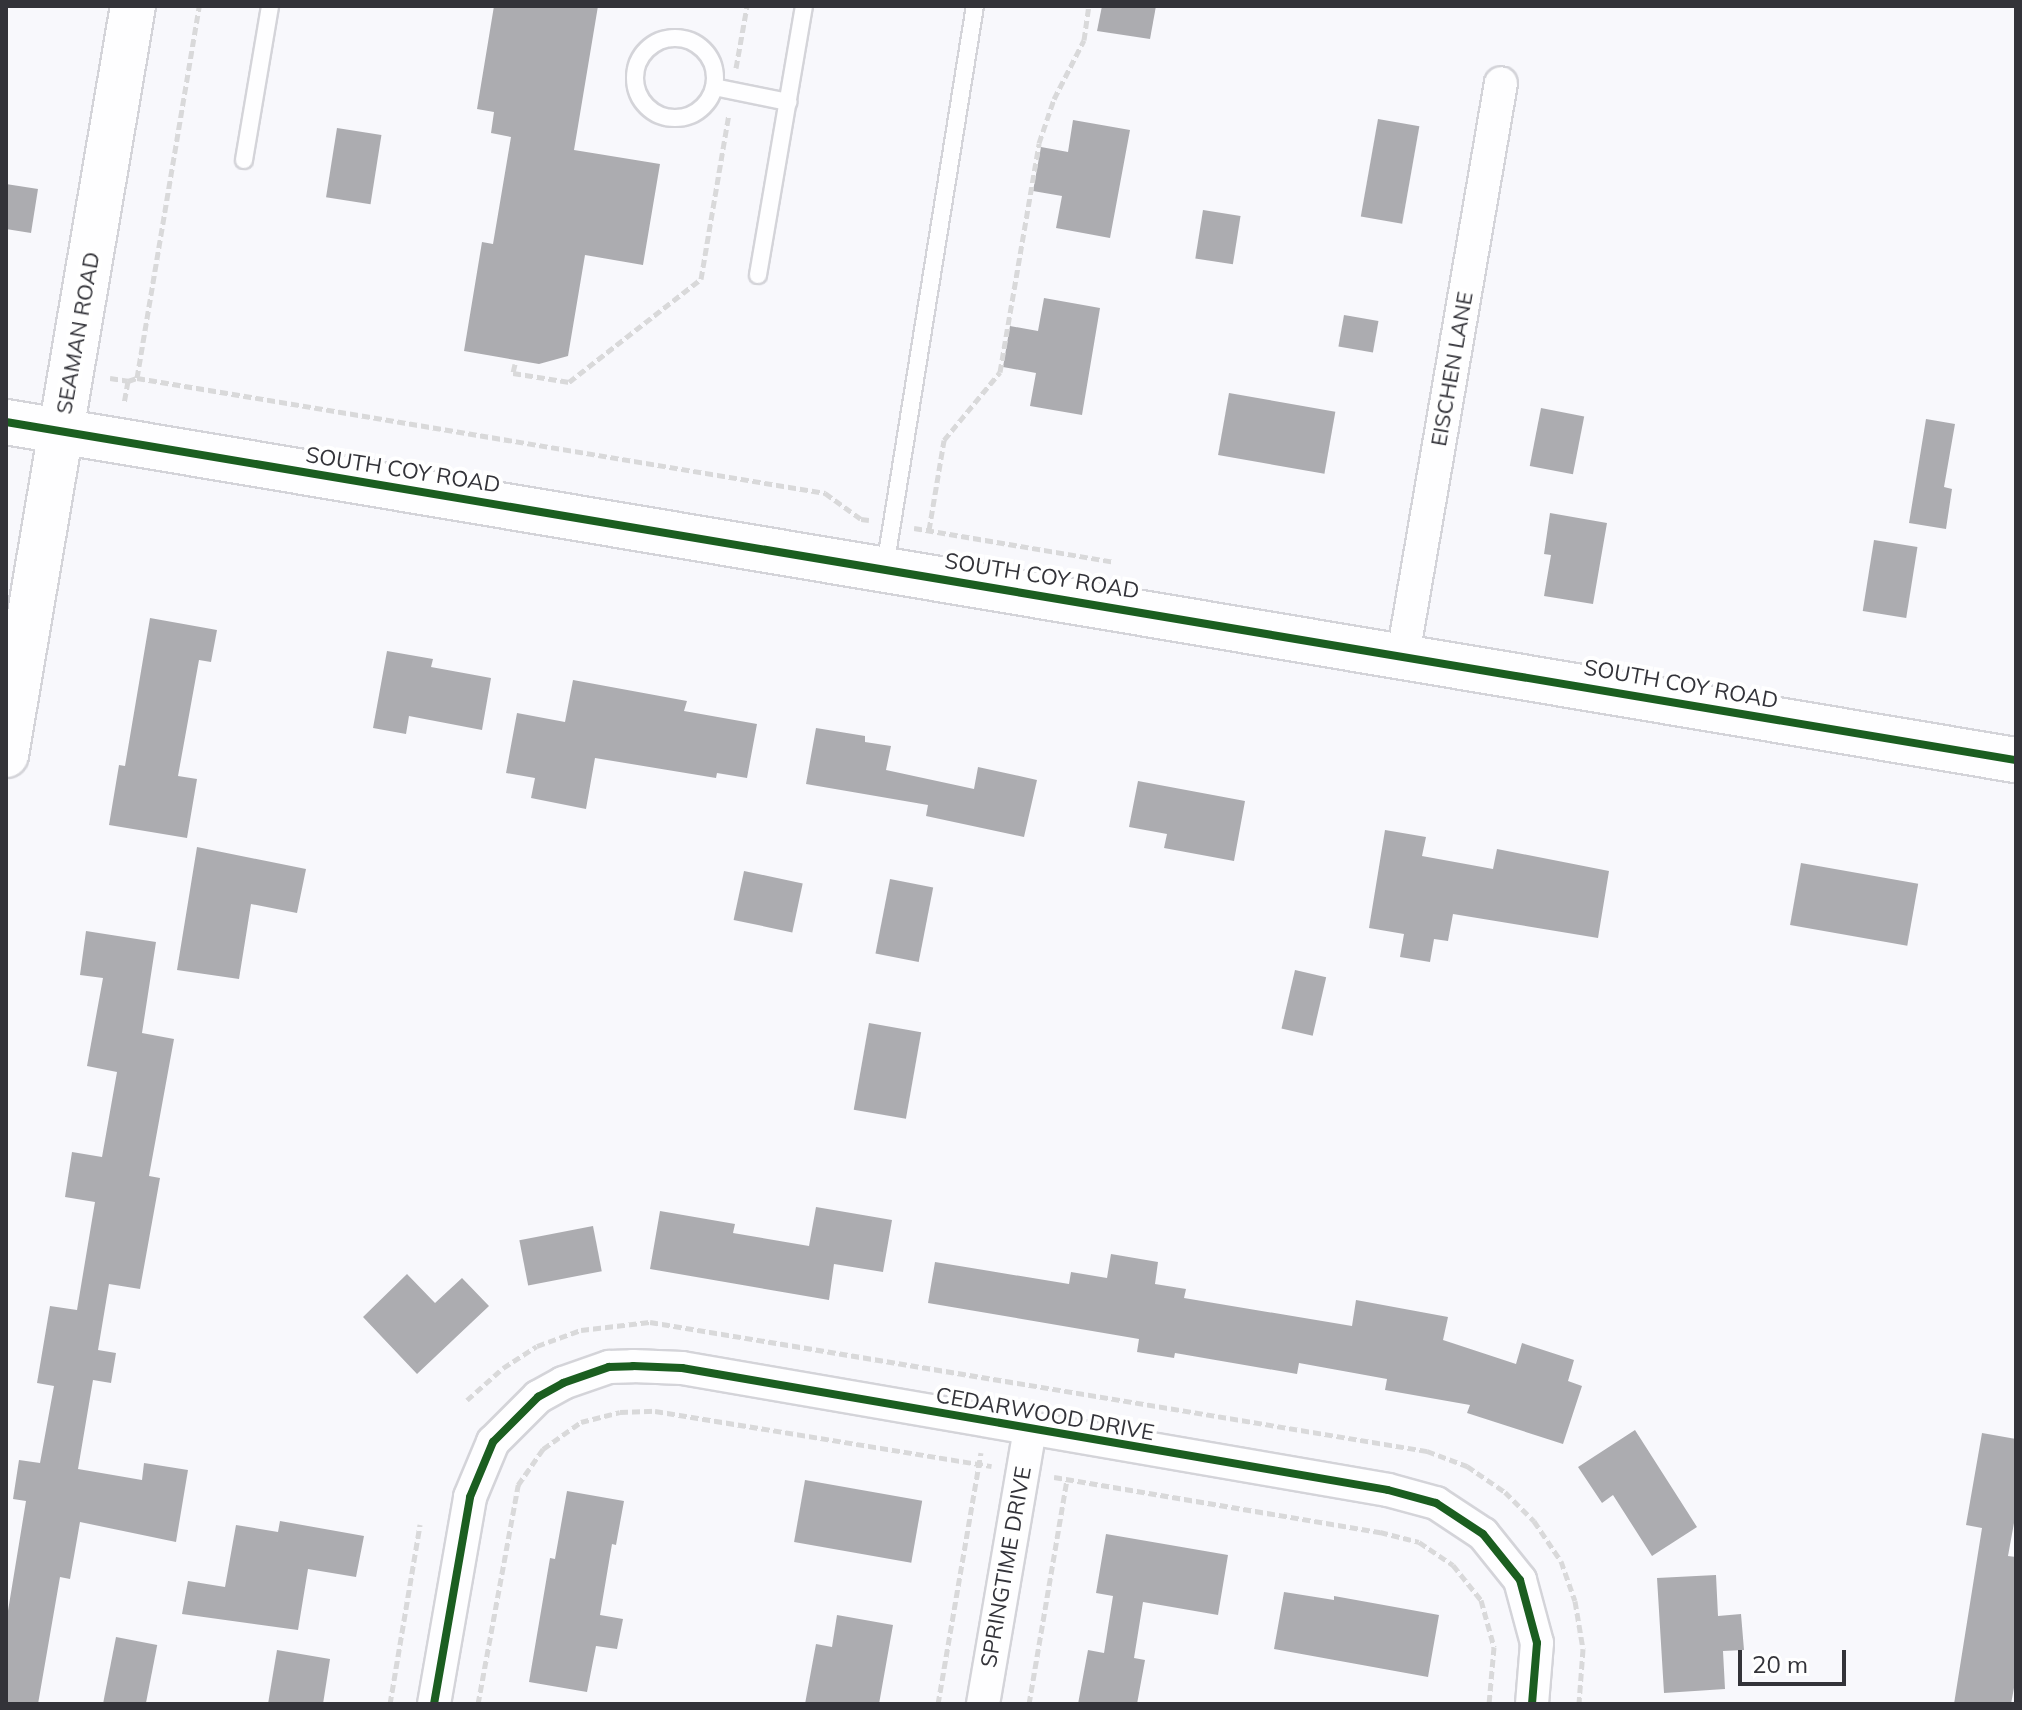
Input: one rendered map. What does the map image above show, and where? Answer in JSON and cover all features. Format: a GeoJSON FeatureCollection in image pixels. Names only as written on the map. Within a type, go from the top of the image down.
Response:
{"type":"FeatureCollection","features":[{"type":"Feature","properties":{"kind":"street","name":"SEAMAN ROAD"},"geometry":{"type":"LineString","coordinates":[[6,755],[133,6]]}},
{"type":"Feature","properties":{"kind":"street","name":"EISCHEN LANE"},"geometry":{"type":"LineString","coordinates":[[1403,655],[1501,83]]}},
{"type":"Feature","properties":{"kind":"street","name":"SOUTH COY ROAD"},"geometry":{"type":"LineString","coordinates":[[6,422],[2016,760]]}},
{"type":"Feature","properties":{"kind":"street","name":"CEDARWOOD DRIVE"},"geometry":{"type":"LineString","coordinates":[[434,1704],[470,1497],[479,1469],[493,1442],[538,1397],[584,1374],[609,1367],[658,1366],[1410,1494],[1436,1503],[1483,1534],[1520,1580],[1537,1643],[1532,1704]]}},
{"type":"Feature","properties":{"kind":"street","name":"SPRINGTIME DRIVE"},"geometry":{"type":"LineString","coordinates":[[983,1704],[1030,1429]]}},
{"type":"Feature","properties":{"kind":"lane"},"geometry":{"type":"LineString","coordinates":[[244,160],[270,6]]}},
{"type":"Feature","properties":{"kind":"lane"},"geometry":{"type":"LineString","coordinates":[[758,275],[804,6]]}},
{"type":"Feature","properties":{"kind":"lane"},"geometry":{"type":"LineString","coordinates":[[885,568],[975,6]]}},
{"type":"Feature","properties":{"kind":"lane"},"geometry":{"type":"LineString","coordinates":[[686,39],[707,54],[713,65],[714,87],[706,103],[696,112],[670,118],[657,113],[639,94],[636,69],[650,47],[661,40],[686,39]]}},
{"type":"Feature","properties":{"kind":"lane"},"geometry":{"type":"LineString","coordinates":[[714,87],[788,102]]}},
{"type":"Feature","properties":{"kind":"path"},"geometry":{"type":"LineString","coordinates":[[137,378],[199,6]]}},
{"type":"Feature","properties":{"kind":"path"},"geometry":{"type":"LineString","coordinates":[[515,364],[513,373],[569,382],[701,279],[747,6]]}},
{"type":"Feature","properties":{"kind":"path"},"geometry":{"type":"LineString","coordinates":[[929,530],[944,440],[1000,372],[1039,143],[1054,99],[1084,40],[1089,6]]}},
{"type":"Feature","properties":{"kind":"path"},"geometry":{"type":"LineString","coordinates":[[72,372],[128,381],[137,378],[825,493],[861,519],[1114,562]]}},
{"type":"Feature","properties":{"kind":"path"},"geometry":{"type":"LineString","coordinates":[[118,440],[128,381]]}},
{"type":"Feature","properties":{"kind":"path"},"geometry":{"type":"LineString","coordinates":[[478,1704],[518,1485],[543,1449],[581,1422],[620,1412],[655,1411],[1001,1467]]}},
{"type":"Feature","properties":{"kind":"path"},"geometry":{"type":"LineString","coordinates":[[938,1704],[982,1448]]}},
{"type":"Feature","properties":{"kind":"path"},"geometry":{"type":"LineString","coordinates":[[1049,1476],[1380,1532],[1419,1542],[1453,1565],[1481,1600],[1494,1647],[1489,1704]]}},
{"type":"Feature","properties":{"kind":"path"},"geometry":{"type":"LineString","coordinates":[[1029,1704],[1067,1479]]}},
{"type":"Feature","properties":{"kind":"path"},"geometry":{"type":"LineString","coordinates":[[390,1704],[420,1524]]}},
{"type":"Feature","properties":{"kind":"building"},"geometry":{"type":"Polygon","coordinates":[[[494,6],[598,6],[574,150],[660,164],[643,265],[585,255],[568,356],[539,364],[464,351],[482,242],[493,244],[511,137],[491,133],[494,112],[477,109],[494,6]]]}},
{"type":"Feature","properties":{"kind":"building"},"geometry":{"type":"Polygon","coordinates":[[[1102,6],[1156,6],[1150,39],[1097,31],[1102,6]]]}},
{"type":"Feature","properties":{"kind":"building"},"geometry":{"type":"Polygon","coordinates":[[[1378,119],[1419,126],[1402,224],[1361,216],[1378,119]]]}},
{"type":"Feature","properties":{"kind":"building"},"geometry":{"type":"Polygon","coordinates":[[[1073,120],[1130,130],[1110,238],[1056,228],[1062,196],[1033,191],[1041,147],[1068,152],[1073,120]]]}},
{"type":"Feature","properties":{"kind":"building"},"geometry":{"type":"Polygon","coordinates":[[[337,128],[381,135],[370,204],[326,197],[337,128]]]}},
{"type":"Feature","properties":{"kind":"building"},"geometry":{"type":"Polygon","coordinates":[[[6,184],[38,189],[31,233],[6,229],[6,184]]]}},
{"type":"Feature","properties":{"kind":"building"},"geometry":{"type":"Polygon","coordinates":[[[1203,210],[1241,216],[1233,264],[1195,258],[1203,210]]]}},
{"type":"Feature","properties":{"kind":"building"},"geometry":{"type":"Polygon","coordinates":[[[1044,298],[1100,308],[1082,415],[1030,406],[1036,373],[1003,367],[1010,326],[1038,331],[1044,298]]]}},
{"type":"Feature","properties":{"kind":"building"},"geometry":{"type":"Polygon","coordinates":[[[1344,315],[1378,321],[1373,353],[1338,347],[1344,315]]]}},
{"type":"Feature","properties":{"kind":"building"},"geometry":{"type":"Polygon","coordinates":[[[1229,393],[1335,412],[1324,474],[1218,455],[1229,393]]]}},
{"type":"Feature","properties":{"kind":"building"},"geometry":{"type":"Polygon","coordinates":[[[1541,408],[1584,416],[1573,474],[1530,466],[1541,408]]]}},
{"type":"Feature","properties":{"kind":"building"},"geometry":{"type":"Polygon","coordinates":[[[1926,419],[1955,424],[1944,487],[1952,489],[1946,529],[1909,523],[1926,419]]]}},
{"type":"Feature","properties":{"kind":"building"},"geometry":{"type":"Polygon","coordinates":[[[1550,513],[1607,523],[1593,604],[1544,596],[1551,555],[1544,554],[1550,513]]]}},
{"type":"Feature","properties":{"kind":"building"},"geometry":{"type":"Polygon","coordinates":[[[1874,540],[1917,547],[1906,618],[1863,611],[1874,540]]]}},
{"type":"Feature","properties":{"kind":"building"},"geometry":{"type":"Polygon","coordinates":[[[150,618],[217,630],[211,662],[199,660],[178,776],[197,779],[187,838],[109,825],[119,765],[125,766],[150,618]]]}},
{"type":"Feature","properties":{"kind":"building"},"geometry":{"type":"Polygon","coordinates":[[[387,651],[433,659],[431,667],[491,678],[482,730],[409,716],[406,734],[373,728],[387,651]]]}},
{"type":"Feature","properties":{"kind":"building"},"geometry":{"type":"Polygon","coordinates":[[[573,680],[687,701],[684,711],[757,724],[747,778],[717,773],[716,778],[595,758],[586,809],[531,798],[535,778],[506,773],[517,713],[565,722],[573,680]]]}},
{"type":"Feature","properties":{"kind":"building"},"geometry":{"type":"Polygon","coordinates":[[[816,728],[865,736],[865,742],[891,746],[886,770],[974,789],[978,767],[1037,780],[1024,837],[926,816],[928,805],[806,784],[816,728]]]}},
{"type":"Feature","properties":{"kind":"building"},"geometry":{"type":"Polygon","coordinates":[[[1138,781],[1245,801],[1234,861],[1164,848],[1167,834],[1129,827],[1138,781]]]}},
{"type":"Feature","properties":{"kind":"building"},"geometry":{"type":"Polygon","coordinates":[[[1385,830],[1426,837],[1422,856],[1493,869],[1497,849],[1609,871],[1598,938],[1453,914],[1448,941],[1434,939],[1430,962],[1400,957],[1404,934],[1369,928],[1385,830]]]}},
{"type":"Feature","properties":{"kind":"building"},"geometry":{"type":"Polygon","coordinates":[[[197,847],[306,869],[297,913],[251,904],[239,979],[177,970],[197,847]]]}},
{"type":"Feature","properties":{"kind":"building"},"geometry":{"type":"Polygon","coordinates":[[[1801,863],[1918,884],[1907,946],[1790,925],[1801,863]]]}},
{"type":"Feature","properties":{"kind":"building"},"geometry":{"type":"Polygon","coordinates":[[[744,871],[803,883],[792,932],[734,920],[744,871]]]}},
{"type":"Feature","properties":{"kind":"building"},"geometry":{"type":"Polygon","coordinates":[[[890,879],[933,887],[919,962],[875,954],[890,879]]]}},
{"type":"Feature","properties":{"kind":"building"},"geometry":{"type":"Polygon","coordinates":[[[86,931],[156,942],[142,1033],[174,1039],[149,1176],[160,1178],[140,1289],[109,1284],[98,1350],[116,1353],[111,1383],[93,1380],[78,1469],[142,1480],[144,1463],[188,1470],[176,1542],[80,1522],[70,1579],[60,1577],[38,1704],[6,1704],[6,1623],[26,1501],[13,1499],[19,1460],[40,1463],[54,1386],[37,1383],[50,1306],[77,1310],[95,1202],[65,1197],[72,1152],[102,1157],[117,1072],[87,1066],[103,978],[80,975],[86,931]]]}},
{"type":"Feature","properties":{"kind":"building"},"geometry":{"type":"Polygon","coordinates":[[[1295,970],[1326,977],[1313,1036],[1282,1028],[1295,970]]]}},
{"type":"Feature","properties":{"kind":"building"},"geometry":{"type":"Polygon","coordinates":[[[869,1023],[921,1032],[906,1119],[854,1110],[869,1023]]]}},
{"type":"Feature","properties":{"kind":"building"},"geometry":{"type":"Polygon","coordinates":[[[816,1207],[892,1220],[883,1272],[834,1264],[829,1300],[650,1269],[660,1211],[735,1224],[733,1233],[809,1246],[816,1207]]]}},
{"type":"Feature","properties":{"kind":"building"},"geometry":{"type":"Polygon","coordinates":[[[593,1226],[602,1271],[528,1285],[519,1240],[593,1226]]]}},
{"type":"Feature","properties":{"kind":"building"},"geometry":{"type":"Polygon","coordinates":[[[1111,1254],[1158,1262],[1155,1284],[1186,1289],[1184,1298],[1352,1326],[1356,1300],[1448,1317],[1443,1340],[1516,1364],[1522,1343],[1574,1360],[1568,1381],[1582,1386],[1563,1444],[1467,1413],[1470,1405],[1385,1390],[1387,1379],[1299,1363],[1297,1374],[1175,1353],[1174,1358],[1137,1352],[1139,1339],[928,1303],[935,1262],[1069,1284],[1071,1272],[1107,1278],[1111,1254]]]}},
{"type":"Feature","properties":{"kind":"building"},"geometry":{"type":"Polygon","coordinates":[[[407,1274],[435,1303],[462,1278],[489,1306],[417,1374],[363,1317],[407,1274]]]}},
{"type":"Feature","properties":{"kind":"building"},"geometry":{"type":"Polygon","coordinates":[[[1635,1430],[1697,1527],[1652,1556],[1613,1495],[1602,1503],[1578,1467],[1635,1430]]]}},
{"type":"Feature","properties":{"kind":"building"},"geometry":{"type":"Polygon","coordinates":[[[1982,1433],[2016,1439],[2016,1512],[2008,1556],[2016,1557],[2016,1677],[2011,1704],[1954,1704],[1982,1528],[1966,1525],[1982,1433]]]}},
{"type":"Feature","properties":{"kind":"building"},"geometry":{"type":"Polygon","coordinates":[[[805,1480],[922,1501],[911,1563],[794,1542],[805,1480]]]}},
{"type":"Feature","properties":{"kind":"building"},"geometry":{"type":"Polygon","coordinates":[[[567,1491],[624,1501],[616,1545],[612,1544],[600,1615],[623,1619],[617,1649],[596,1646],[587,1692],[529,1682],[550,1558],[555,1559],[567,1491]]]}},
{"type":"Feature","properties":{"kind":"building"},"geometry":{"type":"Polygon","coordinates":[[[280,1521],[364,1536],[356,1577],[308,1569],[298,1630],[182,1614],[188,1581],[225,1587],[236,1525],[278,1532],[280,1521]]]}},
{"type":"Feature","properties":{"kind":"building"},"geometry":{"type":"Polygon","coordinates":[[[1106,1534],[1228,1555],[1218,1615],[1143,1602],[1134,1658],[1145,1660],[1137,1704],[1078,1704],[1088,1650],[1104,1653],[1113,1596],[1096,1593],[1106,1534]]]}},
{"type":"Feature","properties":{"kind":"building"},"geometry":{"type":"Polygon","coordinates":[[[1716,1575],[1718,1616],[1741,1614],[1744,1650],[1723,1651],[1725,1689],[1664,1693],[1657,1578],[1716,1575]]]}},
{"type":"Feature","properties":{"kind":"building"},"geometry":{"type":"Polygon","coordinates":[[[1284,1592],[1334,1600],[1334,1596],[1439,1615],[1428,1677],[1274,1649],[1284,1592]]]}},
{"type":"Feature","properties":{"kind":"building"},"geometry":{"type":"Polygon","coordinates":[[[837,1615],[893,1625],[879,1704],[805,1704],[816,1644],[832,1647],[837,1615]]]}},
{"type":"Feature","properties":{"kind":"building"},"geometry":{"type":"Polygon","coordinates":[[[116,1637],[157,1645],[146,1704],[103,1704],[116,1637]]]}},
{"type":"Feature","properties":{"kind":"building"},"geometry":{"type":"Polygon","coordinates":[[[277,1650],[330,1659],[323,1704],[268,1704],[277,1650]]]}},
{"type":"Feature","properties":{"kind":"cycle path"},"geometry":{"type":"LineString","coordinates":[[6,422],[2016,760]]}},
{"type":"Feature","properties":{"kind":"cycle path"},"geometry":{"type":"LineString","coordinates":[[434,1704],[470,1497],[493,1442],[538,1397],[563,1383],[609,1367],[633,1366],[682,1368],[1388,1490],[1436,1503],[1483,1534],[1520,1580],[1537,1643],[1532,1704]]}}]}
